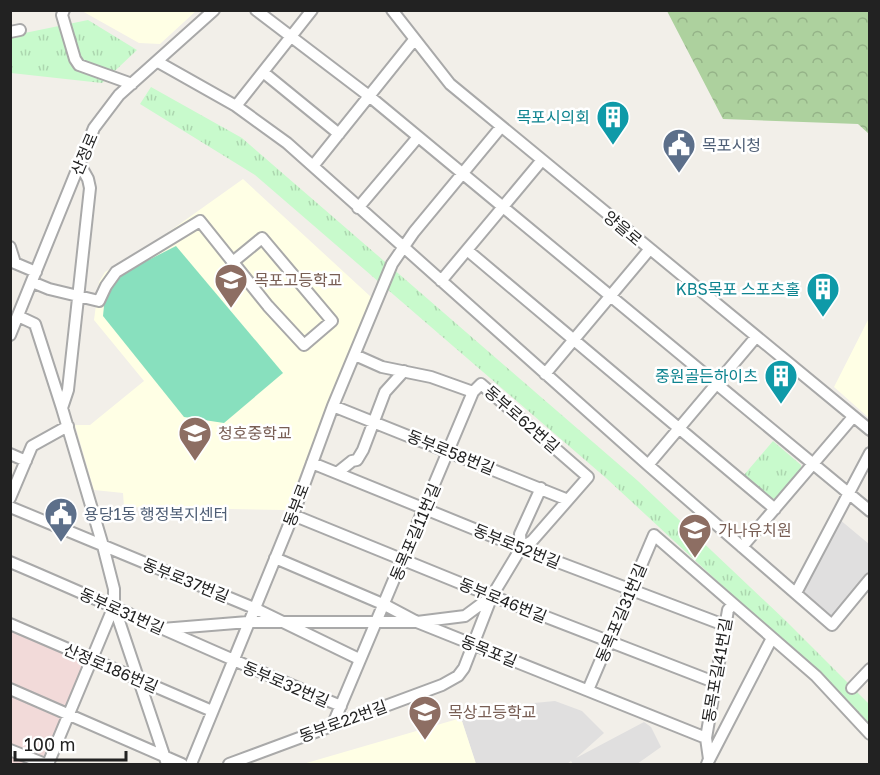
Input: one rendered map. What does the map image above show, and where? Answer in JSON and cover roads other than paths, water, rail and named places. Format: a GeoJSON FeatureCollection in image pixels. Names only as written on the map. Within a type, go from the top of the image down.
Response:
{"type":"FeatureCollection","features":[{"type":"Feature","properties":{"kind":"street"},"geometry":{"type":"LineString","coordinates":[[64,10],[62,15],[75,59],[79,65],[132,84]]}},
{"type":"Feature","properties":{"kind":"street","name":"산정로"},"geometry":{"type":"LineString","coordinates":[[10,335],[91,135],[100,119],[119,95],[214,10]]}},
{"type":"Feature","properties":{"kind":"street"},"geometry":{"type":"LineString","coordinates":[[256,10],[369,96],[870,511]]}},
{"type":"Feature","properties":{"kind":"street"},"geometry":{"type":"LineString","coordinates":[[236,106],[312,10]]}},
{"type":"Feature","properties":{"kind":"street","name":"양을로"},"geometry":{"type":"LineString","coordinates":[[392,10],[450,84],[870,430]]}},
{"type":"Feature","properties":{"kind":"street"},"geometry":{"type":"LineString","coordinates":[[313,166],[414,40]]}},
{"type":"Feature","properties":{"kind":"street"},"geometry":{"type":"LineString","coordinates":[[158,62],[236,106],[287,143],[545,374],[832,625],[870,579]]}},
{"type":"Feature","properties":{"kind":"street"},"geometry":{"type":"LineString","coordinates":[[263,72],[339,134]]}},
{"type":"Feature","properties":{"kind":"street","name":"동부로"},"geometry":{"type":"LineString","coordinates":[[191,765],[293,515],[333,406],[388,272],[403,247],[501,127]]}},
{"type":"Feature","properties":{"kind":"street"},"geometry":{"type":"LineString","coordinates":[[358,208],[418,137]]}},
{"type":"Feature","properties":{"kind":"street"},"geometry":{"type":"LineString","coordinates":[[441,281],[542,160]]}},
{"type":"Feature","properties":{"kind":"street"},"geometry":{"type":"LineString","coordinates":[[62,408],[68,390],[90,188],[80,163]]}},
{"type":"Feature","properties":{"kind":"street"},"geometry":{"type":"LineString","coordinates":[[10,247],[13,262],[49,289],[99,301],[116,272],[200,221],[268,306],[304,345],[332,321],[262,238],[234,261]]}},
{"type":"Feature","properties":{"kind":"street"},"geometry":{"type":"LineString","coordinates":[[467,250],[775,508]]}},
{"type":"Feature","properties":{"kind":"street"},"geometry":{"type":"LineString","coordinates":[[545,374],[649,250]]}},
{"type":"Feature","properties":{"kind":"street"},"geometry":{"type":"LineString","coordinates":[[18,316],[35,324],[103,546],[114,589],[114,606],[165,760]]}},
{"type":"Feature","properties":{"kind":"street"},"geometry":{"type":"LineString","coordinates":[[648,465],[756,337]]}},
{"type":"Feature","properties":{"kind":"street","name":"동부로62번길"},"geometry":{"type":"LineString","coordinates":[[355,355],[382,367],[404,370],[473,392],[482,384],[588,477],[568,500]]}},
{"type":"Feature","properties":{"kind":"street"},"geometry":{"type":"LineString","coordinates":[[337,473],[352,461],[357,460],[385,392],[404,370]]}},
{"type":"Feature","properties":{"kind":"street","name":"동목포길11번길"},"geometry":{"type":"LineString","coordinates":[[333,724],[473,392]]}},
{"type":"Feature","properties":{"kind":"street","name":"동부로58번길"},"geometry":{"type":"LineString","coordinates":[[333,406],[568,500]]}},
{"type":"Feature","properties":{"kind":"street"},"geometry":{"type":"LineString","coordinates":[[742,547],[853,417]]}},
{"type":"Feature","properties":{"kind":"street"},"geometry":{"type":"LineString","coordinates":[[10,498],[32,446],[68,426]]}},
{"type":"Feature","properties":{"kind":"street"},"geometry":{"type":"LineString","coordinates":[[796,593],[870,453]]}},
{"type":"Feature","properties":{"kind":"street"},"geometry":{"type":"LineString","coordinates":[[10,454],[26,461]]}},
{"type":"Feature","properties":{"kind":"street","name":"동부로52번길"},"geometry":{"type":"LineString","coordinates":[[312,464],[521,548],[724,625]]}},
{"type":"Feature","properties":{"kind":"street"},"geometry":{"type":"LineString","coordinates":[[521,548],[520,534],[541,488]]}},
{"type":"Feature","properties":{"kind":"street"},"geometry":{"type":"LineString","coordinates":[[162,629],[248,622],[417,622],[465,616],[492,596],[521,548],[532,541],[568,500]]}},
{"type":"Feature","properties":{"kind":"street","name":"동부로37번길"},"geometry":{"type":"LineString","coordinates":[[10,507],[254,608],[359,659]]}},
{"type":"Feature","properties":{"kind":"street","name":"동부로46번길"},"geometry":{"type":"LineString","coordinates":[[293,515],[492,596],[714,682]]}},
{"type":"Feature","properties":{"kind":"street","name":"동목포길31번길"},"geometry":{"type":"LineString","coordinates":[[588,690],[654,535],[733,604]]}},
{"type":"Feature","properties":{"kind":"street","name":"동목포길"},"geometry":{"type":"LineString","coordinates":[[275,558],[473,646],[706,738]]}},
{"type":"Feature","properties":{"kind":"street","name":"동부로31번길"},"geometry":{"type":"LineString","coordinates":[[10,562],[114,606],[232,661]]}},
{"type":"Feature","properties":{"kind":"street","name":"동부로22번길"},"geometry":{"type":"LineString","coordinates":[[230,765],[448,682],[462,672],[492,596]]}},
{"type":"Feature","properties":{"kind":"street"},"geometry":{"type":"LineString","coordinates":[[733,604],[822,682],[870,734]]}},
{"type":"Feature","properties":{"kind":"street","name":"동목포길41번길"},"geometry":{"type":"LineString","coordinates":[[710,763],[706,738],[714,682],[724,625],[728,610],[733,604]]}},
{"type":"Feature","properties":{"kind":"street"},"geometry":{"type":"LineString","coordinates":[[10,750],[47,765],[114,606]]}},
{"type":"Feature","properties":{"kind":"street","name":"산정로186번길"},"geometry":{"type":"LineString","coordinates":[[10,624],[212,711]]}},
{"type":"Feature","properties":{"kind":"street"},"geometry":{"type":"LineString","coordinates":[[710,763],[772,638]]}},
{"type":"Feature","properties":{"kind":"street","name":"동부로32번길"},"geometry":{"type":"LineString","coordinates":[[232,661],[340,706]]}},
{"type":"Feature","properties":{"kind":"street"},"geometry":{"type":"LineString","coordinates":[[852,688],[870,669]]}},
{"type":"Feature","properties":{"kind":"street"},"geometry":{"type":"LineString","coordinates":[[10,689],[69,714],[165,760],[182,765]]}},
{"type":"Feature","properties":{"kind":"place","name":"목포시의회"},"geometry":{"type":"Point","coordinates":[613,146]}},
{"type":"Feature","properties":{"kind":"place","name":"목포시청"},"geometry":{"type":"Point","coordinates":[679,174]}},
{"type":"Feature","properties":{"kind":"place","name":"목포고등학교"},"geometry":{"type":"Point","coordinates":[231,309]}},
{"type":"Feature","properties":{"kind":"place","name":"KBS목포 스포츠홀"},"geometry":{"type":"Point","coordinates":[823,318]}},
{"type":"Feature","properties":{"kind":"place","name":"중원골든하이츠"},"geometry":{"type":"Point","coordinates":[781,405]}},
{"type":"Feature","properties":{"kind":"place","name":"청호중학교"},"geometry":{"type":"Point","coordinates":[195,462]}},
{"type":"Feature","properties":{"kind":"place","name":"용당1동 행정복지센터"},"geometry":{"type":"Point","coordinates":[61,543]}},
{"type":"Feature","properties":{"kind":"place","name":"가나유치원"},"geometry":{"type":"Point","coordinates":[695,559]}},
{"type":"Feature","properties":{"kind":"place","name":"목상고등학교"},"geometry":{"type":"Point","coordinates":[425,741]}}]}
